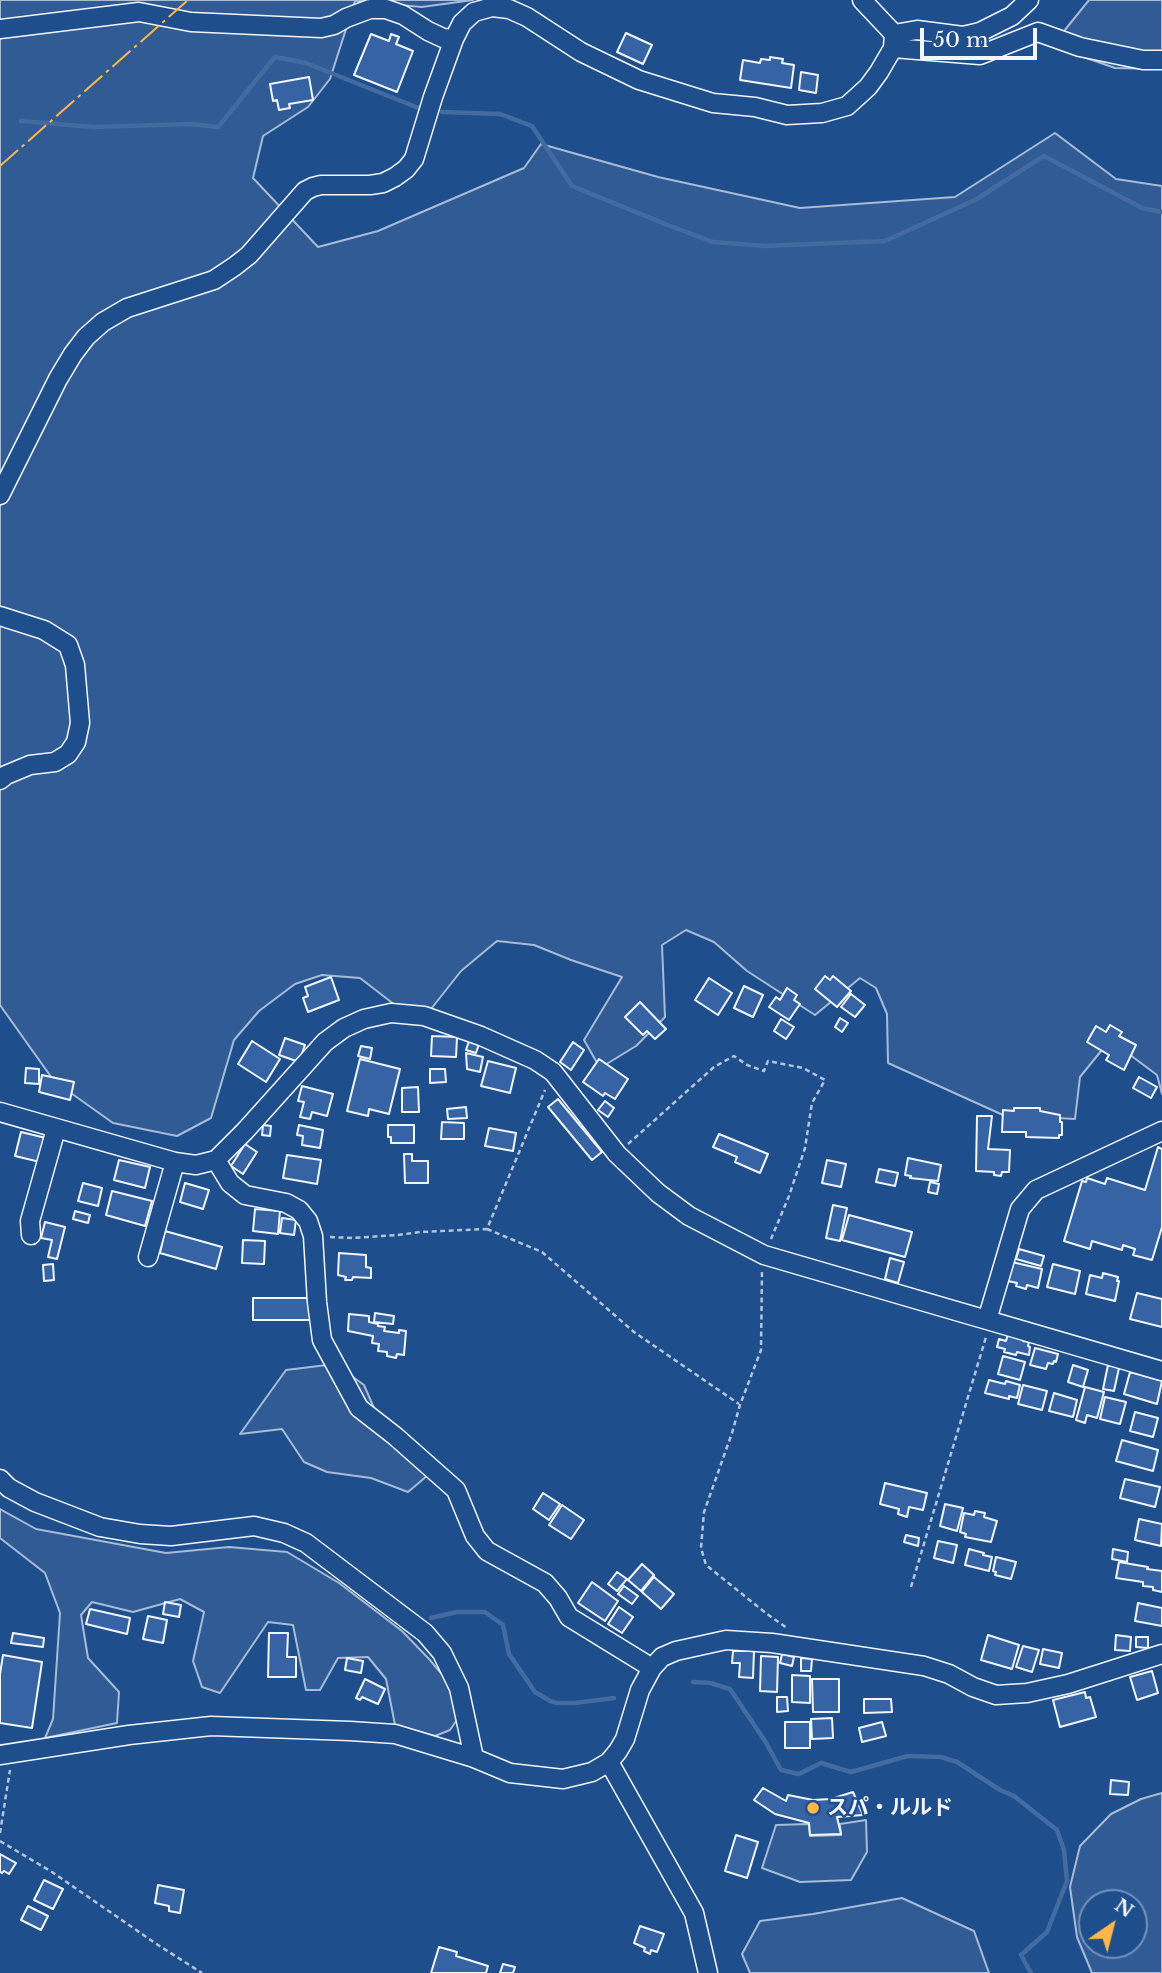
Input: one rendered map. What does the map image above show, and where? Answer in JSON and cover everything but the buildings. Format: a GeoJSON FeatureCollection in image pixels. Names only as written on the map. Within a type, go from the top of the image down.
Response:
{"type":"FeatureCollection","features":[{"type":"Feature","properties":{"kind":"street"},"geometry":{"type":"LineString","coordinates":[[862,0],[893,41],[980,55],[1038,32],[1080,47],[1143,60],[1162,60]]}},
{"type":"Feature","properties":{"kind":"street"},"geometry":{"type":"LineString","coordinates":[[0,495],[58,379],[86,337],[103,322],[127,308],[214,280],[249,255],[305,191],[321,185],[383,183],[406,169],[414,159],[454,38],[462,23],[474,12],[492,7],[509,9],[527,17],[581,52],[639,80],[713,103],[755,107],[787,115],[822,113],[847,106],[869,87],[893,41],[917,30],[962,36],[980,32],[1012,16],[1030,0]]}},
{"type":"Feature","properties":{"kind":"street"},"geometry":{"type":"LineString","coordinates":[[0,29],[139,12],[191,22],[321,28],[370,9],[386,9],[403,15],[443,38],[454,38]]}},
{"type":"Feature","properties":{"kind":"street"},"geometry":{"type":"LineString","coordinates":[[0,616],[44,631],[68,645],[75,665],[80,723],[76,742],[68,754],[55,762],[30,765],[0,780]]}},
{"type":"Feature","properties":{"kind":"street"},"geometry":{"type":"LineString","coordinates":[[0,1112],[175,1162],[196,1165],[216,1160],[326,1042],[344,1028],[364,1019],[391,1013],[424,1016],[481,1036],[535,1060],[553,1072],[617,1154],[658,1194],[689,1216],[764,1255],[1162,1371]]}},
{"type":"Feature","properties":{"kind":"street"},"geometry":{"type":"LineString","coordinates":[[31,1235],[30,1221],[56,1129]]}},
{"type":"Feature","properties":{"kind":"street"},"geometry":{"type":"LineString","coordinates":[[989,1320],[1020,1209],[1036,1190],[1162,1131]]}},
{"type":"Feature","properties":{"kind":"street"},"geometry":{"type":"LineString","coordinates":[[216,1160],[230,1183],[245,1195],[286,1203],[299,1210],[308,1221],[313,1236],[322,1340],[359,1408],[456,1490],[475,1536],[487,1551],[545,1583],[569,1617],[652,1668]]}},
{"type":"Feature","properties":{"kind":"street"},"geometry":{"type":"LineString","coordinates":[[148,1257],[175,1162]]}},
{"type":"Feature","properties":{"kind":"street"},"geometry":{"type":"LineString","coordinates":[[0,1479],[9,1488],[35,1502],[100,1527],[171,1536],[254,1526],[284,1533],[306,1543],[425,1633],[442,1653],[459,1688],[474,1758]]}},
{"type":"Feature","properties":{"kind":"street"},"geometry":{"type":"LineString","coordinates":[[6,1754],[129,1735],[211,1726],[395,1734],[474,1758],[510,1773],[563,1779],[592,1772],[609,1762],[618,1751],[625,1739],[640,1689],[662,1657],[676,1651],[726,1640],[772,1643],[924,1666],[950,1674],[973,1687],[996,1695],[1027,1693],[1068,1684],[1162,1654]]}},
{"type":"Feature","properties":{"kind":"street"},"geometry":{"type":"LineString","coordinates":[[609,1762],[694,1913],[708,1973]]}},
{"type":"Feature","properties":{"kind":"path"},"geometry":{"type":"LineString","coordinates":[[617,1154],[714,1067],[734,1056],[747,1065],[764,1071],[768,1061],[803,1068],[825,1080],[812,1103],[805,1149],[764,1255],[761,1350],[704,1512],[701,1548],[706,1565],[789,1629]]}},
{"type":"Feature","properties":{"kind":"path"},"geometry":{"type":"LineString","coordinates":[[487,1229],[553,1072]]}},
{"type":"Feature","properties":{"kind":"path"},"geometry":{"type":"LineString","coordinates":[[313,1236],[352,1238],[487,1229],[542,1252],[634,1332],[740,1405]]}},
{"type":"Feature","properties":{"kind":"path"},"geometry":{"type":"LineString","coordinates":[[911,1587],[989,1320]]}},
{"type":"Feature","properties":{"kind":"path"},"geometry":{"type":"LineString","coordinates":[[0,1833],[6,1754]]}},
{"type":"Feature","properties":{"kind":"path"},"geometry":{"type":"LineString","coordinates":[[0,1841],[52,1872],[202,1973]]}},
{"type":"Feature","properties":{"kind":"shaded area"},"geometry":{"type":"Polygon","coordinates":[[[0,0],[473,0],[422,7],[355,1],[330,79],[308,107],[263,136],[253,178],[318,247],[378,231],[524,168],[541,144],[658,177],[800,208],[955,197],[1055,133],[1116,179],[1162,186],[1162,1094],[1157,1075],[1110,1040],[1080,1077],[1075,1119],[1003,1115],[888,1063],[887,1014],[876,988],[860,978],[815,1015],[747,971],[714,942],[686,930],[662,945],[665,1017],[636,1046],[600,1068],[584,1040],[622,977],[534,945],[497,941],[461,971],[431,1009],[395,1005],[360,978],[322,975],[295,984],[259,1011],[234,1040],[211,1118],[177,1136],[113,1123],[54,1081],[0,1005],[0,0]]]}},
{"type":"Feature","properties":{"kind":"shaded area"},"geometry":{"type":"Polygon","coordinates":[[[1089,0],[1162,0],[1162,69],[1115,68],[1052,46],[1089,0]]]}},
{"type":"Feature","properties":{"kind":"shaded area"},"geometry":{"type":"Polygon","coordinates":[[[335,1364],[364,1385],[377,1415],[428,1475],[408,1492],[371,1478],[327,1472],[304,1462],[282,1429],[240,1434],[286,1370],[335,1364]]]}},
{"type":"Feature","properties":{"kind":"shaded area"},"geometry":{"type":"Polygon","coordinates":[[[0,1509],[36,1529],[166,1553],[229,1547],[287,1552],[339,1583],[402,1631],[452,1686],[459,1717],[450,1730],[435,1736],[395,1725],[386,1679],[368,1657],[338,1658],[320,1690],[306,1690],[293,1625],[268,1622],[220,1693],[202,1687],[193,1661],[204,1612],[180,1599],[133,1612],[92,1602],[81,1615],[88,1658],[119,1692],[117,1723],[45,1738],[53,1719],[60,1613],[45,1573],[0,1538],[0,1509]]]}},
{"type":"Feature","properties":{"kind":"shaded area"},"geometry":{"type":"Polygon","coordinates":[[[1162,1793],[1162,1973],[1092,1973],[1086,1959],[1148,1959],[1148,1889],[1078,1889],[1078,1939],[1077,1937],[1070,1887],[1080,1846],[1111,1814],[1141,1799],[1162,1793]]]}},
{"type":"Feature","properties":{"kind":"shaded area"},"geometry":{"type":"Polygon","coordinates":[[[866,1820],[867,1852],[851,1880],[800,1882],[762,1868],[776,1825],[809,1824],[810,1836],[841,1835],[840,1824],[866,1820]]]}},
{"type":"Feature","properties":{"kind":"shaded area"},"geometry":{"type":"Polygon","coordinates":[[[902,1898],[974,1931],[989,1973],[750,1973],[742,1954],[760,1921],[902,1898]]]}},
{"type":"Feature","properties":{"kind":"waterway"},"geometry":{"type":"LineString","coordinates":[[21,121],[94,127],[190,124],[218,127],[275,57],[306,63],[421,109]]}},
{"type":"Feature","properties":{"kind":"waterway"},"geometry":{"type":"LineString","coordinates":[[442,112],[500,114],[532,126],[572,186],[713,242],[765,246],[885,241],[975,200],[1044,156],[1142,208],[1162,212]]}},
{"type":"Feature","properties":{"kind":"waterway"},"geometry":{"type":"LineString","coordinates":[[431,1618],[457,1612],[485,1612],[503,1625],[509,1654],[535,1692],[550,1701],[575,1703],[614,1698]]}},
{"type":"Feature","properties":{"kind":"waterway"},"geometry":{"type":"LineString","coordinates":[[693,1682],[710,1683],[730,1689],[781,1770],[799,1774],[821,1763],[851,1772],[908,1756],[941,1757],[957,1762],[1014,1796],[1057,1830],[1064,1850],[1067,1881],[1047,1932],[1021,1955],[1031,1973]]}},
{"type":"Feature","properties":{"kind":"power"},"geometry":{"type":"LineString","coordinates":[[0,166],[188,0]]}},
{"type":"Feature","properties":{"kind":"place","name":"スパ・ルルド"},"geometry":{"type":"Point","coordinates":[813,1808]}}]}
